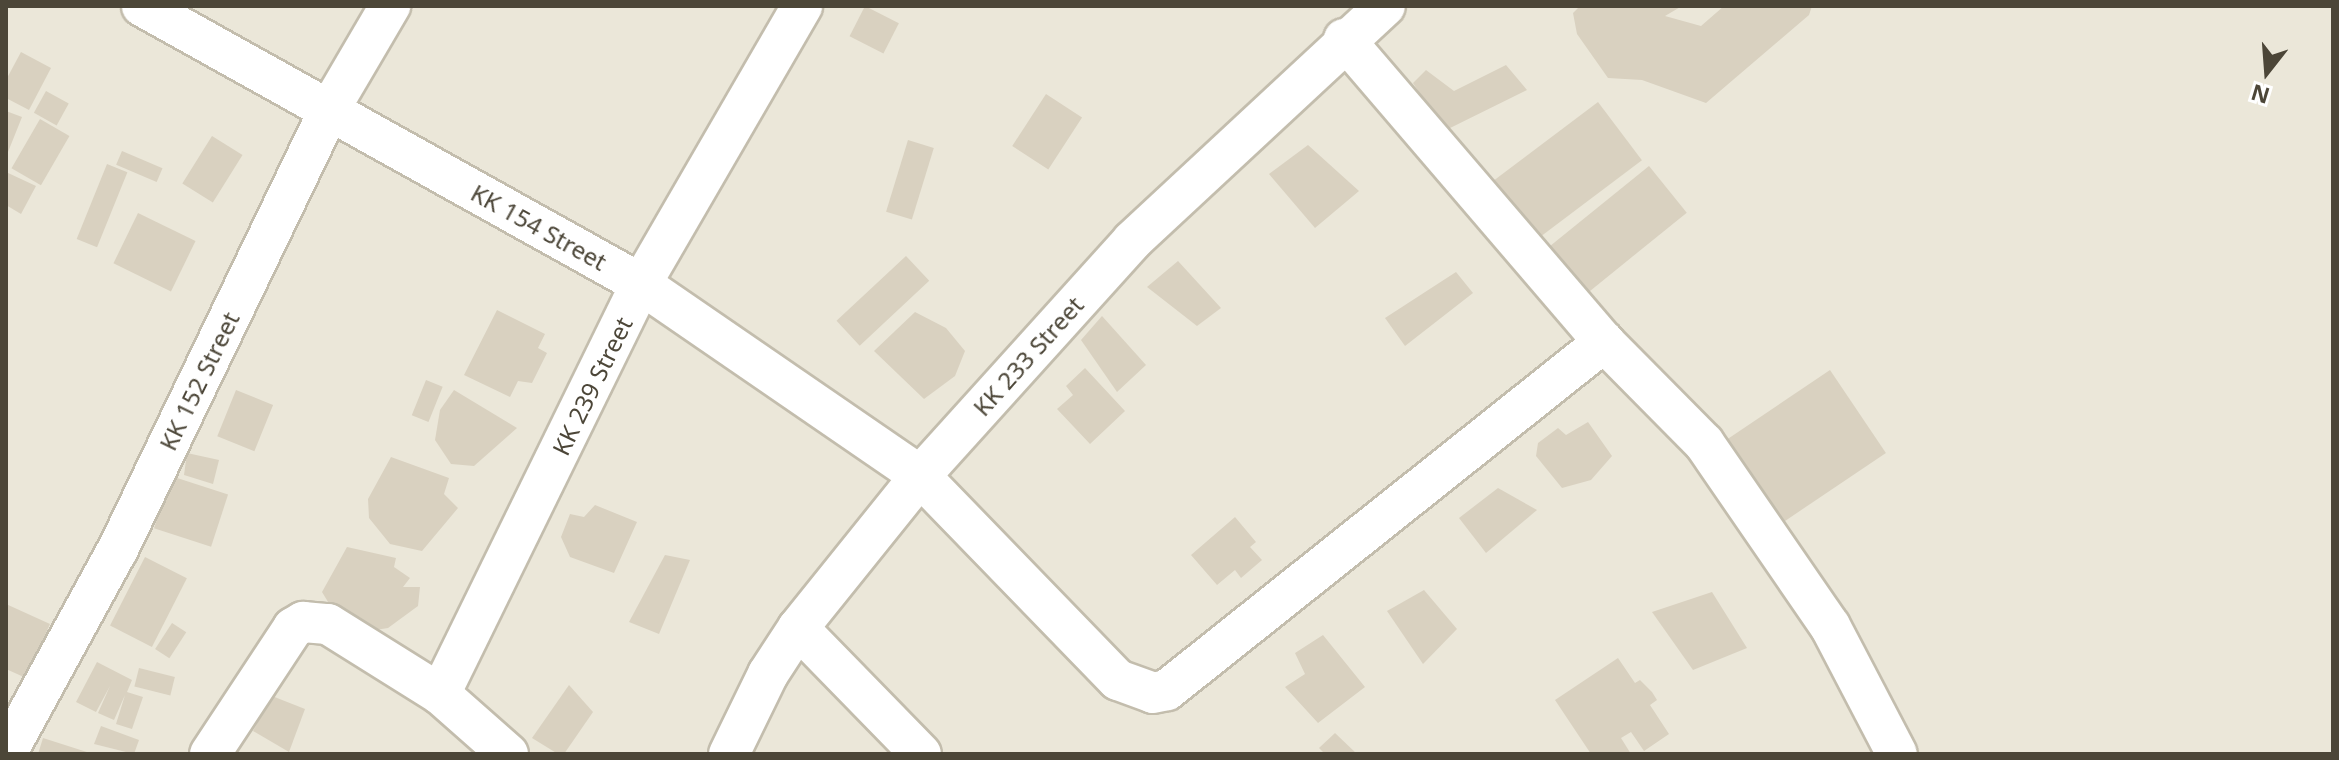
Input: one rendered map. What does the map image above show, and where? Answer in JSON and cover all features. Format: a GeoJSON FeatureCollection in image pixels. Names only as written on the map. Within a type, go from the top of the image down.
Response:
{"type":"FeatureCollection","features":[{"type":"Feature","properties":{"kind":"street","name":"KK 154 Street"},"geometry":{"type":"LineString","coordinates":[[142,6],[641,284],[920,476],[1118,680],[1153,693],[1167,690],[1604,342]]}},
{"type":"Feature","properties":{"kind":"street","name":"KK 152 Street"},"geometry":{"type":"LineString","coordinates":[[6,754],[118,549],[329,110],[390,6]]}},
{"type":"Feature","properties":{"kind":"street","name":"KK 239 Street"},"geometry":{"type":"LineString","coordinates":[[440,694],[641,284],[802,6]]}},
{"type":"Feature","properties":{"kind":"street","name":"KK 233 Street"},"geometry":{"type":"LineString","coordinates":[[729,754],[768,674],[798,628],[920,476],[1132,241],[1344,39],[1385,6]]}},
{"type":"Feature","properties":{"kind":"street"},"geometry":{"type":"LineString","coordinates":[[1344,39],[1604,342],[1704,443],[1830,626],[1897,754]]}},
{"type":"Feature","properties":{"kind":"street"},"geometry":{"type":"LineString","coordinates":[[210,754],[293,628],[303,622],[328,624],[440,694],[508,754]]}},
{"type":"Feature","properties":{"kind":"street"},"geometry":{"type":"LineString","coordinates":[[798,628],[921,754]]}},
{"type":"Feature","properties":{"kind":"shaded area"},"geometry":{"type":"Polygon","coordinates":[[[6,6],[2333,6],[2333,754],[6,754],[6,6]]]}},
{"type":"Feature","properties":{"kind":"building"},"geometry":{"type":"Polygon","coordinates":[[[865,6],[899,23],[883,54],[850,36],[865,6]]]}},
{"type":"Feature","properties":{"kind":"building"},"geometry":{"type":"Polygon","coordinates":[[[1580,6],[1682,6],[1665,16],[1701,26],[1724,6],[1812,6],[1809,15],[1706,103],[1642,80],[1608,78],[1577,34],[1573,13],[1580,6]]]}},
{"type":"Feature","properties":{"kind":"building"},"geometry":{"type":"Polygon","coordinates":[[[21,52],[51,68],[29,110],[6,98],[6,80],[21,52]]]}},
{"type":"Feature","properties":{"kind":"building"},"geometry":{"type":"Polygon","coordinates":[[[1506,65],[1527,90],[1444,131],[1413,83],[1426,70],[1454,91],[1506,65]]]}},
{"type":"Feature","properties":{"kind":"building"},"geometry":{"type":"Polygon","coordinates":[[[46,91],[69,104],[57,125],[34,113],[46,91]]]}},
{"type":"Feature","properties":{"kind":"building"},"geometry":{"type":"Polygon","coordinates":[[[1046,94],[1082,117],[1048,169],[1012,146],[1046,94]]]}},
{"type":"Feature","properties":{"kind":"building"},"geometry":{"type":"Polygon","coordinates":[[[1598,102],[1642,160],[1536,240],[1492,182],[1598,102]]]}},
{"type":"Feature","properties":{"kind":"building"},"geometry":{"type":"Polygon","coordinates":[[[6,111],[22,117],[6,157],[6,111]]]}},
{"type":"Feature","properties":{"kind":"building"},"geometry":{"type":"Polygon","coordinates":[[[40,119],[69,136],[41,185],[12,168],[40,119]]]}},
{"type":"Feature","properties":{"kind":"building"},"geometry":{"type":"Polygon","coordinates":[[[212,136],[243,155],[213,203],[182,183],[212,136]]]}},
{"type":"Feature","properties":{"kind":"building"},"geometry":{"type":"Polygon","coordinates":[[[908,140],[934,148],[912,220],[886,212],[908,140]]]}},
{"type":"Feature","properties":{"kind":"building"},"geometry":{"type":"Polygon","coordinates":[[[1308,145],[1359,191],[1315,228],[1269,174],[1308,145]]]}},
{"type":"Feature","properties":{"kind":"building"},"geometry":{"type":"Polygon","coordinates":[[[122,151],[163,168],[157,182],[116,165],[122,151]]]}},
{"type":"Feature","properties":{"kind":"building"},"geometry":{"type":"Polygon","coordinates":[[[107,164],[127,172],[97,247],[77,239],[107,164]]]}},
{"type":"Feature","properties":{"kind":"building"},"geometry":{"type":"Polygon","coordinates":[[[1649,166],[1687,213],[1583,297],[1545,250],[1649,166]]]}},
{"type":"Feature","properties":{"kind":"building"},"geometry":{"type":"Polygon","coordinates":[[[6,172],[36,186],[21,214],[6,205],[6,172]]]}},
{"type":"Feature","properties":{"kind":"building"},"geometry":{"type":"Polygon","coordinates":[[[138,213],[196,241],[171,291],[113,263],[138,213]]]}},
{"type":"Feature","properties":{"kind":"building"},"geometry":{"type":"Polygon","coordinates":[[[906,256],[929,281],[860,346],[837,321],[906,256]]]}},
{"type":"Feature","properties":{"kind":"building"},"geometry":{"type":"Polygon","coordinates":[[[1178,261],[1221,308],[1197,326],[1147,287],[1178,261]]]}},
{"type":"Feature","properties":{"kind":"building"},"geometry":{"type":"Polygon","coordinates":[[[1456,272],[1473,293],[1405,346],[1385,318],[1456,272]]]}},
{"type":"Feature","properties":{"kind":"building"},"geometry":{"type":"Polygon","coordinates":[[[497,310],[545,334],[538,348],[547,353],[532,383],[518,381],[510,397],[464,375],[497,310]]]}},
{"type":"Feature","properties":{"kind":"building"},"geometry":{"type":"Polygon","coordinates":[[[915,312],[946,328],[965,351],[955,376],[924,399],[874,351],[915,312]]]}},
{"type":"Feature","properties":{"kind":"building"},"geometry":{"type":"Polygon","coordinates":[[[1102,316],[1146,365],[1117,392],[1081,340],[1102,316]]]}},
{"type":"Feature","properties":{"kind":"building"},"geometry":{"type":"Polygon","coordinates":[[[1085,368],[1125,411],[1090,444],[1057,409],[1073,395],[1066,386],[1085,368]]]}},
{"type":"Feature","properties":{"kind":"building"},"geometry":{"type":"Polygon","coordinates":[[[1830,370],[1886,453],[1773,529],[1717,446],[1830,370]]]}},
{"type":"Feature","properties":{"kind":"building"},"geometry":{"type":"Polygon","coordinates":[[[426,380],[443,387],[428,422],[412,415],[426,380]]]}},
{"type":"Feature","properties":{"kind":"building"},"geometry":{"type":"Polygon","coordinates":[[[236,390],[273,405],[254,451],[217,436],[236,390]]]}},
{"type":"Feature","properties":{"kind":"building"},"geometry":{"type":"Polygon","coordinates":[[[454,390],[517,428],[474,466],[451,464],[435,440],[440,410],[454,390]]]}},
{"type":"Feature","properties":{"kind":"building"},"geometry":{"type":"Polygon","coordinates":[[[1588,422],[1612,456],[1591,480],[1562,488],[1536,456],[1538,443],[1558,428],[1566,435],[1588,422]]]}},
{"type":"Feature","properties":{"kind":"building"},"geometry":{"type":"Polygon","coordinates":[[[187,453],[219,460],[213,484],[184,475],[187,453]]]}},
{"type":"Feature","properties":{"kind":"building"},"geometry":{"type":"Polygon","coordinates":[[[391,457],[449,478],[444,494],[458,508],[422,551],[390,544],[369,518],[368,499],[391,457]]]}},
{"type":"Feature","properties":{"kind":"building"},"geometry":{"type":"Polygon","coordinates":[[[171,476],[228,495],[211,547],[154,528],[171,476]]]}},
{"type":"Feature","properties":{"kind":"building"},"geometry":{"type":"Polygon","coordinates":[[[1498,488],[1537,510],[1486,553],[1459,518],[1498,488]]]}},
{"type":"Feature","properties":{"kind":"building"},"geometry":{"type":"Polygon","coordinates":[[[595,505],[637,522],[614,573],[570,557],[561,537],[570,514],[584,517],[595,505]]]}},
{"type":"Feature","properties":{"kind":"building"},"geometry":{"type":"Polygon","coordinates":[[[1235,517],[1256,542],[1250,547],[1262,560],[1241,578],[1235,570],[1217,585],[1191,555],[1235,517]]]}},
{"type":"Feature","properties":{"kind":"building"},"geometry":{"type":"Polygon","coordinates":[[[347,547],[396,558],[394,567],[410,578],[403,587],[420,587],[418,606],[388,628],[369,631],[339,620],[322,592],[347,547]]]}},
{"type":"Feature","properties":{"kind":"building"},"geometry":{"type":"Polygon","coordinates":[[[665,555],[690,560],[659,634],[629,622],[665,555]]]}},
{"type":"Feature","properties":{"kind":"building"},"geometry":{"type":"Polygon","coordinates":[[[145,557],[187,578],[152,647],[110,626],[145,557]]]}},
{"type":"Feature","properties":{"kind":"building"},"geometry":{"type":"Polygon","coordinates":[[[1424,590],[1457,629],[1423,664],[1387,611],[1424,590]]]}},
{"type":"Feature","properties":{"kind":"building"},"geometry":{"type":"Polygon","coordinates":[[[1712,592],[1747,648],[1693,670],[1652,612],[1712,592]]]}},
{"type":"Feature","properties":{"kind":"building"},"geometry":{"type":"Polygon","coordinates":[[[6,604],[50,624],[26,678],[6,669],[6,604]]]}},
{"type":"Feature","properties":{"kind":"building"},"geometry":{"type":"Polygon","coordinates":[[[172,623],[186,632],[169,658],[155,649],[172,623]]]}},
{"type":"Feature","properties":{"kind":"building"},"geometry":{"type":"Polygon","coordinates":[[[1323,635],[1365,687],[1318,723],[1285,687],[1305,674],[1295,653],[1323,635]]]}},
{"type":"Feature","properties":{"kind":"building"},"geometry":{"type":"Polygon","coordinates":[[[1618,658],[1635,683],[1640,680],[1652,692],[1657,700],[1650,705],[1669,734],[1644,751],[1631,732],[1621,738],[1631,754],[1591,754],[1555,700],[1618,658]]]}},
{"type":"Feature","properties":{"kind":"building"},"geometry":{"type":"Polygon","coordinates":[[[97,662],[132,680],[127,692],[143,697],[132,729],[116,724],[125,695],[114,720],[98,713],[110,686],[96,712],[76,702],[97,662]]]}},
{"type":"Feature","properties":{"kind":"building"},"geometry":{"type":"Polygon","coordinates":[[[139,668],[175,677],[170,695],[134,686],[139,668]]]}},
{"type":"Feature","properties":{"kind":"building"},"geometry":{"type":"Polygon","coordinates":[[[569,685],[593,712],[564,754],[558,754],[532,738],[569,685]]]}},
{"type":"Feature","properties":{"kind":"building"},"geometry":{"type":"Polygon","coordinates":[[[272,696],[305,709],[289,752],[253,731],[272,696]]]}},
{"type":"Feature","properties":{"kind":"building"},"geometry":{"type":"Polygon","coordinates":[[[101,726],[139,740],[134,754],[94,744],[101,726]]]}},
{"type":"Feature","properties":{"kind":"building"},"geometry":{"type":"Polygon","coordinates":[[[1335,733],[1357,754],[1325,754],[1319,748],[1335,733]]]}},
{"type":"Feature","properties":{"kind":"building"},"geometry":{"type":"Polygon","coordinates":[[[43,738],[90,753],[90,754],[38,754],[43,738]]]}}]}
